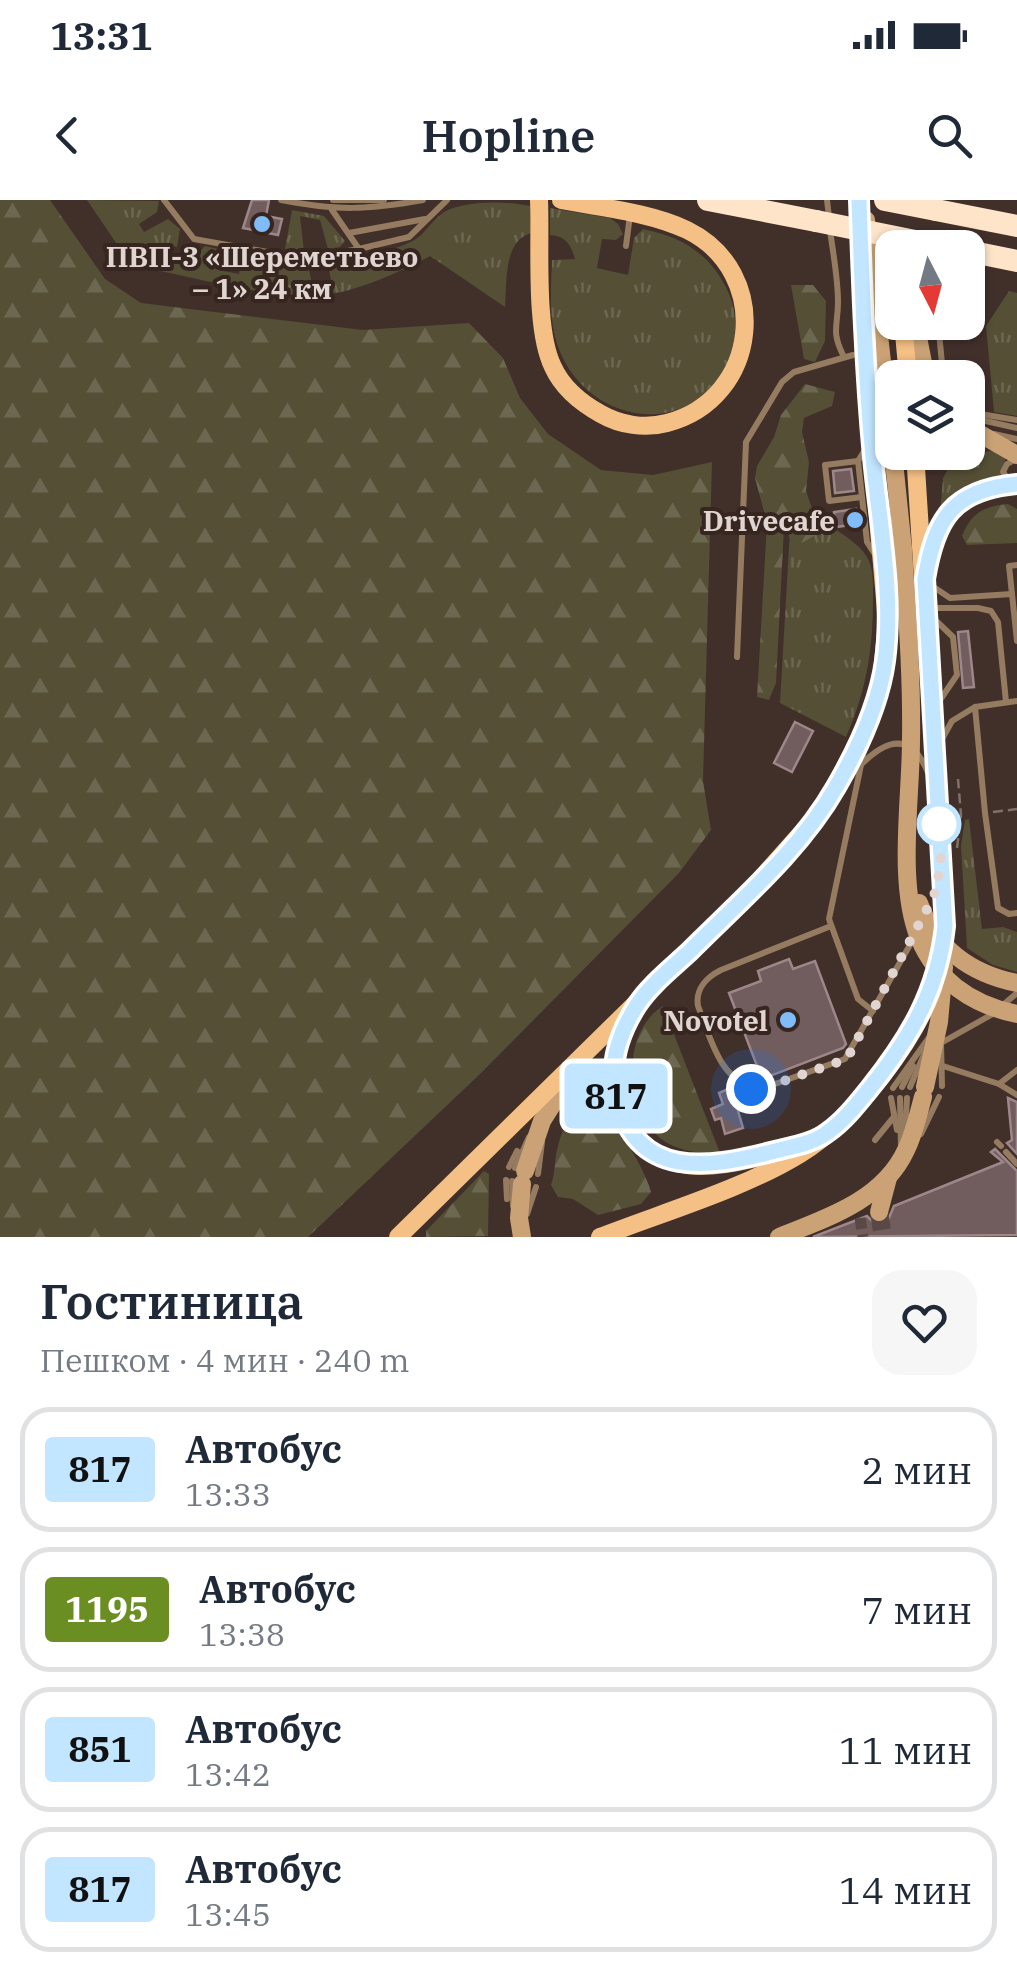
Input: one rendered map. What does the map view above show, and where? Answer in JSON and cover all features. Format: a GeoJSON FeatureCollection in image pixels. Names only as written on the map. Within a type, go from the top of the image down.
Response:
{"type":"FeatureCollection","features":[{"type":"Feature","properties":{"kind":"highway"},"geometry":{"type":"LineString","coordinates":[[708,200],[822,210],[934,228],[1017,226]]}},
{"type":"Feature","properties":{"kind":"highway"},"geometry":{"type":"LineString","coordinates":[[888,200],[934,228]]}},
{"type":"Feature","properties":{"kind":"highway"},"geometry":{"type":"LineString","coordinates":[[985,254],[1017,261]]}},
{"type":"Feature","properties":{"kind":"main road"},"geometry":{"type":"LineString","coordinates":[[540,200],[546,344],[552,367],[576,400],[612,421],[637,426],[689,417],[711,404],[738,361],[745,326],[738,285],[712,247],[689,231],[561,200]]}},
{"type":"Feature","properties":{"kind":"main road"},"geometry":{"type":"LineString","coordinates":[[398,1237],[748,893],[822,810],[853,755],[868,720],[886,654],[884,569],[864,354],[861,200]]}},
{"type":"Feature","properties":{"kind":"main road"},"geometry":{"type":"LineString","coordinates":[[888,200],[893,230]]}},
{"type":"Feature","properties":{"kind":"main road"},"geometry":{"type":"LineString","coordinates":[[600,1237],[756,1176],[803,1152],[864,1095],[918,1022],[936,978],[945,926],[916,470]]}},
{"type":"Feature","properties":{"kind":"street"},"geometry":{"type":"LineString","coordinates":[[861,200],[883,360]]}},
{"type":"Feature","properties":{"kind":"street"},"geometry":{"type":"LineString","coordinates":[[985,437],[1017,457]]}},
{"type":"Feature","properties":{"kind":"street"},"geometry":{"type":"LineString","coordinates":[[895,470],[911,688],[908,854],[913,917],[931,961],[965,995],[1017,1014]]}},
{"type":"Feature","properties":{"kind":"street"},"geometry":{"type":"LineString","coordinates":[[925,579],[930,549],[942,520],[962,500],[984,490],[1016,486]]}},
{"type":"Feature","properties":{"kind":"street"},"geometry":{"type":"LineString","coordinates":[[908,854],[920,908],[940,941],[976,970],[1017,983]]}},
{"type":"Feature","properties":{"kind":"street"},"geometry":{"type":"LineString","coordinates":[[879,1212],[880,1199],[900,1157],[934,1036],[945,926]]}},
{"type":"Feature","properties":{"kind":"street"},"geometry":{"type":"LineString","coordinates":[[640,1000],[617,1046],[614,1081],[629,1127],[654,1152],[676,1162],[711,1165],[802,1144],[826,1134]]}},
{"type":"Feature","properties":{"kind":"street"},"geometry":{"type":"LineString","coordinates":[[520,1226],[522,1177],[537,1130],[595,1044]]}},
{"type":"Feature","properties":{"kind":"street"},"geometry":{"type":"LineString","coordinates":[[779,1237],[838,1214],[861,1200],[900,1157]]}},
{"type":"Feature","properties":{"kind":"street"},"geometry":{"type":"LineString","coordinates":[[838,1214],[852,1212],[860,1218]]}},
{"type":"Feature","properties":{"kind":"lane"},"geometry":{"type":"LineString","coordinates":[[164,200],[194,239],[290,256],[318,256],[409,237],[447,200]]}},
{"type":"Feature","properties":{"kind":"lane"},"geometry":{"type":"LineString","coordinates":[[281,200],[332,210],[361,210],[424,200]]}},
{"type":"Feature","properties":{"kind":"lane"},"geometry":{"type":"LineString","coordinates":[[333,200],[384,200]]}},
{"type":"Feature","properties":{"kind":"lane"},"geometry":{"type":"LineString","coordinates":[[332,210],[359,249]]}},
{"type":"Feature","properties":{"kind":"lane"},"geometry":{"type":"LineString","coordinates":[[822,210],[838,304],[835,340],[844,355]]}},
{"type":"Feature","properties":{"kind":"lane"},"geometry":{"type":"LineString","coordinates":[[626,246],[630,214]]}},
{"type":"Feature","properties":{"kind":"lane"},"geometry":{"type":"LineString","coordinates":[[348,233],[426,218]]}},
{"type":"Feature","properties":{"kind":"lane"},"geometry":{"type":"LineString","coordinates":[[737,657],[746,442],[782,382],[794,372],[853,354]]}},
{"type":"Feature","properties":{"kind":"lane"},"geometry":{"type":"LineString","coordinates":[[985,416],[1017,420]]}},
{"type":"Feature","properties":{"kind":"lane"},"geometry":{"type":"LineString","coordinates":[[985,419],[1017,428]]}},
{"type":"Feature","properties":{"kind":"lane"},"geometry":{"type":"LineString","coordinates":[[985,431],[1017,440]]}},
{"type":"Feature","properties":{"kind":"lane"},"geometry":{"type":"LineString","coordinates":[[872,440],[858,461],[867,542],[884,569]]}},
{"type":"Feature","properties":{"kind":"lane"},"geometry":{"type":"LineString","coordinates":[[1016,486],[1004,472],[1010,460],[1017,457]]}},
{"type":"Feature","properties":{"kind":"lane"},"geometry":{"type":"LineString","coordinates":[[858,461],[824,465],[829,501],[862,497]]}},
{"type":"Feature","properties":{"kind":"lane"},"geometry":{"type":"LineString","coordinates":[[1017,565],[1010,566],[1017,640]]}},
{"type":"Feature","properties":{"kind":"lane"},"geometry":{"type":"LineString","coordinates":[[925,579],[932,589],[950,598],[1012,594]]}},
{"type":"Feature","properties":{"kind":"lane"},"geometry":{"type":"LineString","coordinates":[[927,610],[991,611],[998,622],[1006,702]]}},
{"type":"Feature","properties":{"kind":"lane"},"geometry":{"type":"LineString","coordinates":[[927,610],[953,637],[957,675],[932,711]]}},
{"type":"Feature","properties":{"kind":"lane"},"geometry":{"type":"LineString","coordinates":[[936,757],[952,720],[975,707],[1017,701]]}},
{"type":"Feature","properties":{"kind":"lane"},"geometry":{"type":"LineString","coordinates":[[975,707],[998,908],[1009,914],[1017,913]]}},
{"type":"Feature","properties":{"kind":"lane"},"geometry":{"type":"LineString","coordinates":[[868,720],[864,760],[829,911],[858,1000],[873,1011]]}},
{"type":"Feature","properties":{"kind":"lane"},"geometry":{"type":"LineString","coordinates":[[822,810],[864,760],[887,744],[911,748],[924,764],[938,805]]}},
{"type":"Feature","properties":{"kind":"lane"},"geometry":{"type":"LineString","coordinates":[[934,896],[941,865]]}},
{"type":"Feature","properties":{"kind":"lane"},"geometry":{"type":"LineString","coordinates":[[831,926],[710,975],[697,998],[720,1062],[727,1072],[758,1090],[844,1060],[928,911]]}},
{"type":"Feature","properties":{"kind":"lane"},"geometry":{"type":"LineString","coordinates":[[934,1036],[991,1015],[1017,992]]}},
{"type":"Feature","properties":{"kind":"lane"},"geometry":{"type":"LineString","coordinates":[[934,1036],[943,1066]]}},
{"type":"Feature","properties":{"kind":"lane"},"geometry":{"type":"LineString","coordinates":[[916,1092],[934,1036]]}},
{"type":"Feature","properties":{"kind":"lane"},"geometry":{"type":"LineString","coordinates":[[943,1066],[1017,1094]]}},
{"type":"Feature","properties":{"kind":"lane"},"geometry":{"type":"LineString","coordinates":[[875,1140],[943,1066]]}},
{"type":"Feature","properties":{"kind":"lane"},"geometry":{"type":"LineString","coordinates":[[999,1084],[1016,1073]]}},
{"type":"Feature","properties":{"kind":"lane"},"geometry":{"type":"LineString","coordinates":[[894,1115],[900,1157]]}},
{"type":"Feature","properties":{"kind":"lane"},"geometry":{"type":"LineString","coordinates":[[1001,1147],[1017,1164]]}},
{"type":"Feature","properties":{"kind":"path"},"geometry":{"type":"LineString","coordinates":[[957,848],[962,815],[958,779]]}},
{"type":"Feature","properties":{"kind":"path"},"geometry":{"type":"LineString","coordinates":[[962,815],[1017,809]]}},
{"type":"Feature","properties":{"kind":"green space"},"geometry":{"type":"Polygon","coordinates":[[[0,200],[50,200],[105,279],[141,303],[363,330],[469,323],[503,358],[520,398],[548,434],[601,470],[653,475],[712,462],[703,781],[711,830],[679,873],[480,1074],[308,1237],[0,1237],[0,200]]]}},
{"type":"Feature","properties":{"kind":"green space"},"geometry":{"type":"Polygon","coordinates":[[[87,200],[159,201],[157,212],[139,224],[144,232],[168,219],[180,229],[177,247],[157,243],[155,254],[191,261],[205,246],[222,250],[219,270],[239,274],[243,253],[308,265],[312,284],[331,280],[328,265],[345,261],[351,266],[391,259],[393,249],[418,237],[444,212],[463,205],[530,206],[531,233],[522,237],[511,254],[505,307],[430,256],[348,290],[298,295],[250,290],[131,265],[87,200]]]}},
{"type":"Feature","properties":{"kind":"green space"},"geometry":{"type":"Polygon","coordinates":[[[550,208],[610,218],[618,224],[623,234],[616,240],[602,239],[597,268],[628,275],[634,238],[643,229],[689,246],[716,271],[731,300],[735,336],[730,355],[714,384],[692,403],[666,413],[638,413],[612,406],[587,390],[568,367],[553,328],[552,260],[575,259],[567,242],[550,235],[550,208]]]}},
{"type":"Feature","properties":{"kind":"green space"},"geometry":{"type":"Polygon","coordinates":[[[292,210],[324,216],[345,241],[340,247],[328,249],[320,220],[300,216],[304,252],[285,249],[292,210]]]}},
{"type":"Feature","properties":{"kind":"green space"},"geometry":{"type":"Polygon","coordinates":[[[791,285],[813,285],[826,301],[825,341],[815,362],[804,359],[791,285]]]}},
{"type":"Feature","properties":{"kind":"green space"},"geometry":{"type":"Polygon","coordinates":[[[1009,291],[1017,293],[1017,416],[994,412],[986,326],[1009,291]]]}},
{"type":"Feature","properties":{"kind":"green space"},"geometry":{"type":"Polygon","coordinates":[[[805,384],[835,392],[832,406],[804,418],[802,432],[809,462],[806,491],[816,520],[815,535],[802,543],[789,537],[787,523],[784,527],[776,683],[769,700],[757,697],[767,523],[755,478],[781,415],[805,384]]]}},
{"type":"Feature","properties":{"kind":"green space"},"geometry":{"type":"Polygon","coordinates":[[[993,450],[1006,457],[1000,476],[966,488],[940,514],[943,478],[947,470],[985,470],[985,452],[993,450]]]}},
{"type":"Feature","properties":{"kind":"green space"},"geometry":{"type":"Polygon","coordinates":[[[1008,504],[1017,509],[1017,543],[967,545],[962,536],[974,516],[1008,504]]]}},
{"type":"Feature","properties":{"kind":"green space"},"geometry":{"type":"Polygon","coordinates":[[[835,529],[863,551],[873,580],[867,670],[846,737],[780,703],[790,530],[835,529]]]}},
{"type":"Feature","properties":{"kind":"green space"},"geometry":{"type":"Polygon","coordinates":[[[969,819],[982,929],[1003,927],[1017,932],[1017,972],[993,965],[967,948],[961,846],[965,820],[969,819]]]}},
{"type":"Feature","properties":{"kind":"green space"},"geometry":{"type":"Polygon","coordinates":[[[663,1006],[720,1153],[673,1146],[660,1138],[639,1108],[632,1070],[634,1051],[649,1018],[663,1006]]]}},
{"type":"Feature","properties":{"kind":"green space"},"geometry":{"type":"Polygon","coordinates":[[[597,1086],[607,1116],[635,1155],[651,1192],[641,1204],[598,1215],[573,1199],[558,1197],[551,1185],[564,1129],[578,1104],[597,1086]]]}},
{"type":"Feature","properties":{"kind":"green space"},"geometry":{"type":"Polygon","coordinates":[[[484,1171],[489,1174],[488,1236],[426,1237],[426,1231],[484,1171]]]}},
{"type":"Feature","properties":{"kind":"building","name":"ПВП-3 «Шереметьево – 1» 24 км"},"geometry":{"type":"Polygon","coordinates":[[[252,200],[269,200],[266,216],[282,219],[278,235],[243,228],[252,200]]]}},
{"type":"Feature","properties":{"kind":"building"},"geometry":{"type":"Polygon","coordinates":[[[851,469],[854,491],[835,493],[833,471],[851,469]]]}},
{"type":"Feature","properties":{"kind":"building"},"geometry":{"type":"Polygon","coordinates":[[[856,509],[858,524],[836,527],[834,512],[856,509]]]}},
{"type":"Feature","properties":{"kind":"building"},"geometry":{"type":"Polygon","coordinates":[[[968,631],[974,687],[963,688],[958,632],[968,631]]]}},
{"type":"Feature","properties":{"kind":"building"},"geometry":{"type":"Polygon","coordinates":[[[795,722],[813,731],[792,772],[774,763],[795,722]]]}},
{"type":"Feature","properties":{"kind":"building","name":"Novotel"},"geometry":{"type":"Polygon","coordinates":[[[789,959],[793,969],[815,961],[846,1044],[762,1079],[729,993],[761,981],[758,971],[789,959]]]}},
{"type":"Feature","properties":{"kind":"building"},"geometry":{"type":"Polygon","coordinates":[[[735,1086],[745,1108],[738,1111],[743,1128],[725,1134],[721,1118],[715,1120],[711,1109],[723,1104],[719,1093],[735,1086]]]}},
{"type":"Feature","properties":{"kind":"building"},"geometry":{"type":"Polygon","coordinates":[[[1008,1098],[1017,1102],[1017,1154],[1007,1143],[1012,1140],[1008,1098]]]}},
{"type":"Feature","properties":{"kind":"building"},"geometry":{"type":"Polygon","coordinates":[[[995,1149],[1017,1171],[1017,1235],[813,1237],[867,1216],[875,1224],[883,1224],[894,1206],[1003,1162],[991,1152],[995,1149]]]}},
{"type":"Feature","properties":{"kind":"tunnel"},"geometry":{"type":"LineString","coordinates":[[879,1212],[883,1237]]}},
{"type":"Feature","properties":{"kind":"tunnel"},"geometry":{"type":"LineString","coordinates":[[860,1218],[863,1237]]}},
{"type":"Feature","properties":{"kind":"bus line","name":"817"},"geometry":{"type":"LineString","coordinates":[[859,200],[864,354],[886,594],[887,643],[881,682],[863,734],[822,810],[748,893],[640,1000],[621,1034],[614,1063],[619,1106],[636,1137],[665,1158],[688,1165],[711,1165],[802,1144],[826,1134],[864,1095],[918,1022],[936,978],[945,926],[925,579],[930,549],[942,520],[962,500],[994,487],[1017,484]]}},
{"type":"Feature","properties":{"kind":"place","name":"ПВП-3 «Шереметьево – 1» 24 км"},"geometry":{"type":"Point","coordinates":[262,224]}},
{"type":"Feature","properties":{"kind":"place","name":"Drivecafe"},"geometry":{"type":"Point","coordinates":[855,520]}},
{"type":"Feature","properties":{"kind":"place","name":"Novotel"},"geometry":{"type":"Point","coordinates":[788,1020]}},
{"type":"Feature","properties":{"kind":"route"},"geometry":{"type":"LineString","coordinates":[[751,1089],[758,1090],[849,1055],[934,896],[941,865],[939,824]]}}]}
